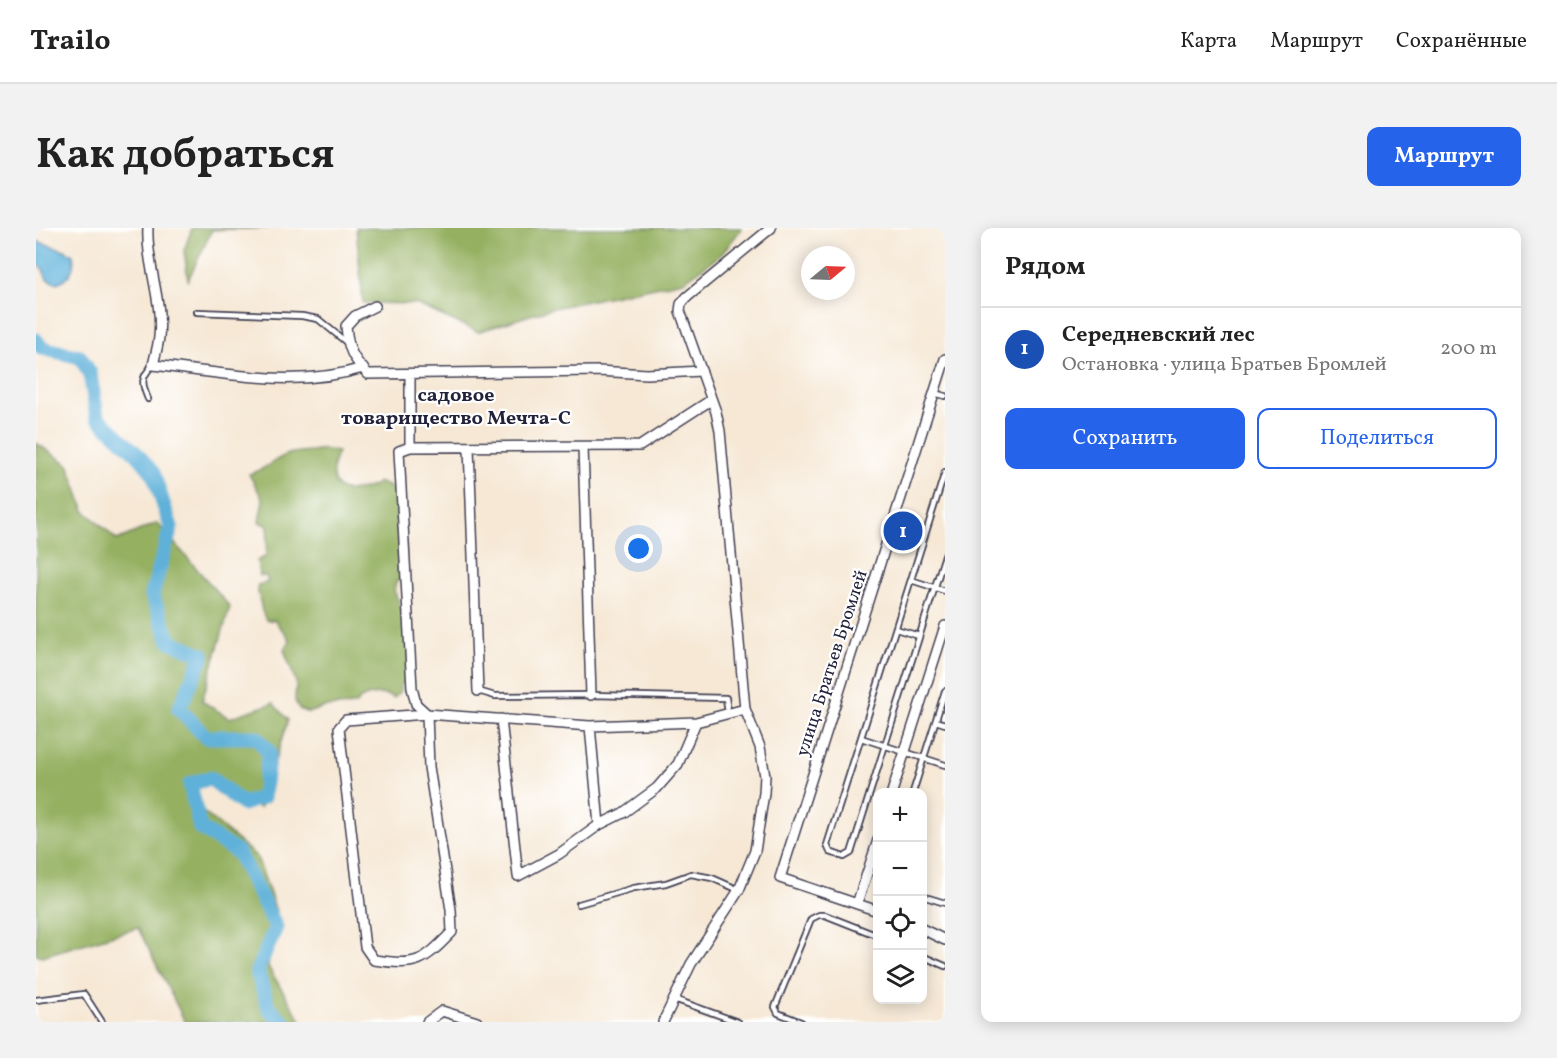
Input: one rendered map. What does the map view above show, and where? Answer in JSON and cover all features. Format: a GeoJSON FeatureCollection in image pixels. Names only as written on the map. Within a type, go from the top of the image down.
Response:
{"type":"FeatureCollection","features":[{"type":"Feature","properties":{"kind":"street"},"geometry":{"type":"LineString","coordinates":[[148,228],[159,322],[159,337],[153,365],[274,378],[326,378],[363,368]]}},
{"type":"Feature","properties":{"kind":"street"},"geometry":{"type":"LineString","coordinates":[[663,1022],[691,964],[739,890],[755,851],[765,784],[760,747],[745,709],[722,442],[711,400],[680,311],[681,304],[687,297],[771,228]]}},
{"type":"Feature","properties":{"kind":"street"},"geometry":{"type":"LineString","coordinates":[[375,306],[355,316],[346,326],[348,344],[355,361],[368,374],[598,371],[647,374],[701,371]]}},
{"type":"Feature","properties":{"kind":"street","name":"улица Братьев Бромлей"},"geometry":{"type":"LineString","coordinates":[[873,909],[780,878],[945,359]]}},
{"type":"Feature","properties":{"kind":"street"},"geometry":{"type":"LineString","coordinates":[[410,375],[410,447]]}},
{"type":"Feature","properties":{"kind":"street"},"geometry":{"type":"LineString","coordinates":[[711,400],[640,446],[410,447],[399,451],[411,687],[416,704],[427,714],[429,767],[451,909],[452,932],[422,960],[399,963],[374,960],[365,947],[339,728],[346,720],[427,714],[590,726],[696,722],[745,709]]}},
{"type":"Feature","properties":{"kind":"street"},"geometry":{"type":"LineString","coordinates":[[470,447],[478,690]]}},
{"type":"Feature","properties":{"kind":"street"},"geometry":{"type":"LineString","coordinates":[[583,447],[591,695]]}},
{"type":"Feature","properties":{"kind":"street"},"geometry":{"type":"LineString","coordinates":[[893,788],[945,626]]}},
{"type":"Feature","properties":{"kind":"street"},"geometry":{"type":"LineString","coordinates":[[501,719],[519,876],[559,854],[598,825],[622,813],[657,788],[678,764],[696,722]]}},
{"type":"Feature","properties":{"kind":"street"},"geometry":{"type":"LineString","coordinates":[[590,726],[598,825]]}},
{"type":"Feature","properties":{"kind":"street"},"geometry":{"type":"LineString","coordinates":[[857,904],[877,842]]}},
{"type":"Feature","properties":{"kind":"street"},"geometry":{"type":"LineString","coordinates":[[927,931],[945,940]]}},
{"type":"Feature","properties":{"kind":"street"},"geometry":{"type":"LineString","coordinates":[[427,1022],[442,1011],[477,1022]]}},
{"type":"Feature","properties":{"kind":"lane"},"geometry":{"type":"LineString","coordinates":[[197,312],[303,316],[318,319],[348,344]]}},
{"type":"Feature","properties":{"kind":"lane"},"geometry":{"type":"LineString","coordinates":[[148,399],[142,387],[145,373],[153,365]]}},
{"type":"Feature","properties":{"kind":"lane"},"geometry":{"type":"LineString","coordinates":[[934,393],[945,396]]}},
{"type":"Feature","properties":{"kind":"lane"},"geometry":{"type":"LineString","coordinates":[[945,472],[827,846],[830,852],[837,855],[847,857],[851,853],[945,555]]}},
{"type":"Feature","properties":{"kind":"lane"},"geometry":{"type":"LineString","coordinates":[[911,580],[945,591]]}},
{"type":"Feature","properties":{"kind":"lane"},"geometry":{"type":"LineString","coordinates":[[896,629],[919,636]]}},
{"type":"Feature","properties":{"kind":"lane"},"geometry":{"type":"LineString","coordinates":[[478,690],[495,696],[591,695],[726,698],[728,713]]}},
{"type":"Feature","properties":{"kind":"lane"},"geometry":{"type":"LineString","coordinates":[[914,788],[945,691]]}},
{"type":"Feature","properties":{"kind":"lane"},"geometry":{"type":"LineString","coordinates":[[936,721],[945,724]]}},
{"type":"Feature","properties":{"kind":"lane"},"geometry":{"type":"LineString","coordinates":[[861,738],[945,765]]}},
{"type":"Feature","properties":{"kind":"lane"},"geometry":{"type":"LineString","coordinates":[[579,904],[634,888],[666,883],[691,874],[712,878],[739,890]]}},
{"type":"Feature","properties":{"kind":"lane"},"geometry":{"type":"LineString","coordinates":[[927,898],[945,903]]}},
{"type":"Feature","properties":{"kind":"lane"},"geometry":{"type":"LineString","coordinates":[[801,1022],[778,1012],[775,1007],[811,919],[825,915],[873,934]]}},
{"type":"Feature","properties":{"kind":"lane"},"geometry":{"type":"LineString","coordinates":[[927,958],[945,966]]}},
{"type":"Feature","properties":{"kind":"lane"},"geometry":{"type":"LineString","coordinates":[[36,1000],[84,994],[102,1022]]}},
{"type":"Feature","properties":{"kind":"lane"},"geometry":{"type":"LineString","coordinates":[[674,999],[738,1022]]}},
{"type":"Feature","properties":{"kind":"green space"},"geometry":{"type":"Polygon","coordinates":[[[192,228],[268,228],[212,230],[188,280],[184,250],[192,228]]]}},
{"type":"Feature","properties":{"kind":"green space"},"geometry":{"type":"Polygon","coordinates":[[[356,228],[742,228],[722,254],[684,281],[549,309],[478,332],[416,304],[363,303],[356,228]]]}},
{"type":"Feature","properties":{"kind":"green space"},"geometry":{"type":"Polygon","coordinates":[[[36,443],[68,464],[85,511],[117,540],[157,523],[230,607],[202,701],[229,718],[273,703],[288,720],[260,808],[200,782],[194,804],[257,857],[276,911],[268,967],[302,1022],[185,1022],[138,928],[42,956],[36,954],[36,443]]]}},
{"type":"Feature","properties":{"kind":"green space"},"geometry":{"type":"Polygon","coordinates":[[[323,449],[338,452],[333,475],[338,487],[351,491],[368,488],[378,482],[390,487],[396,493],[402,536],[399,546],[402,577],[396,582],[394,590],[407,622],[411,679],[400,685],[401,691],[394,698],[373,695],[363,698],[355,705],[325,707],[308,713],[299,709],[295,701],[296,682],[284,650],[290,641],[289,638],[275,620],[266,620],[262,611],[257,587],[268,582],[266,576],[260,576],[257,561],[266,556],[268,526],[259,522],[263,500],[249,474],[288,454],[323,449]]]}},
{"type":"Feature","properties":{"kind":"water"},"geometry":{"type":"Polygon","coordinates":[[[36,241],[65,250],[73,255],[72,269],[68,277],[55,283],[47,279],[42,268],[36,264],[36,241]]]}},
{"type":"Feature","properties":{"kind":"waterway"},"geometry":{"type":"LineString","coordinates":[[36,340],[42,348],[80,357],[90,373],[97,417],[138,455],[153,473],[171,527],[152,595],[170,641],[203,655],[179,709],[206,737],[256,737],[269,752],[263,797],[243,804],[210,778],[190,784],[200,828],[238,853],[276,927],[257,971],[269,1009],[284,1022]]}},
{"type":"Feature","properties":{"kind":"place","name":"Середневский лес"},"geometry":{"type":"Point","coordinates":[903,531]}},
{"type":"Feature","properties":{"kind":"district","name":"садовое товарищество Мечта-С"},"geometry":{"type":"Point","coordinates":[456,406]}}]}
